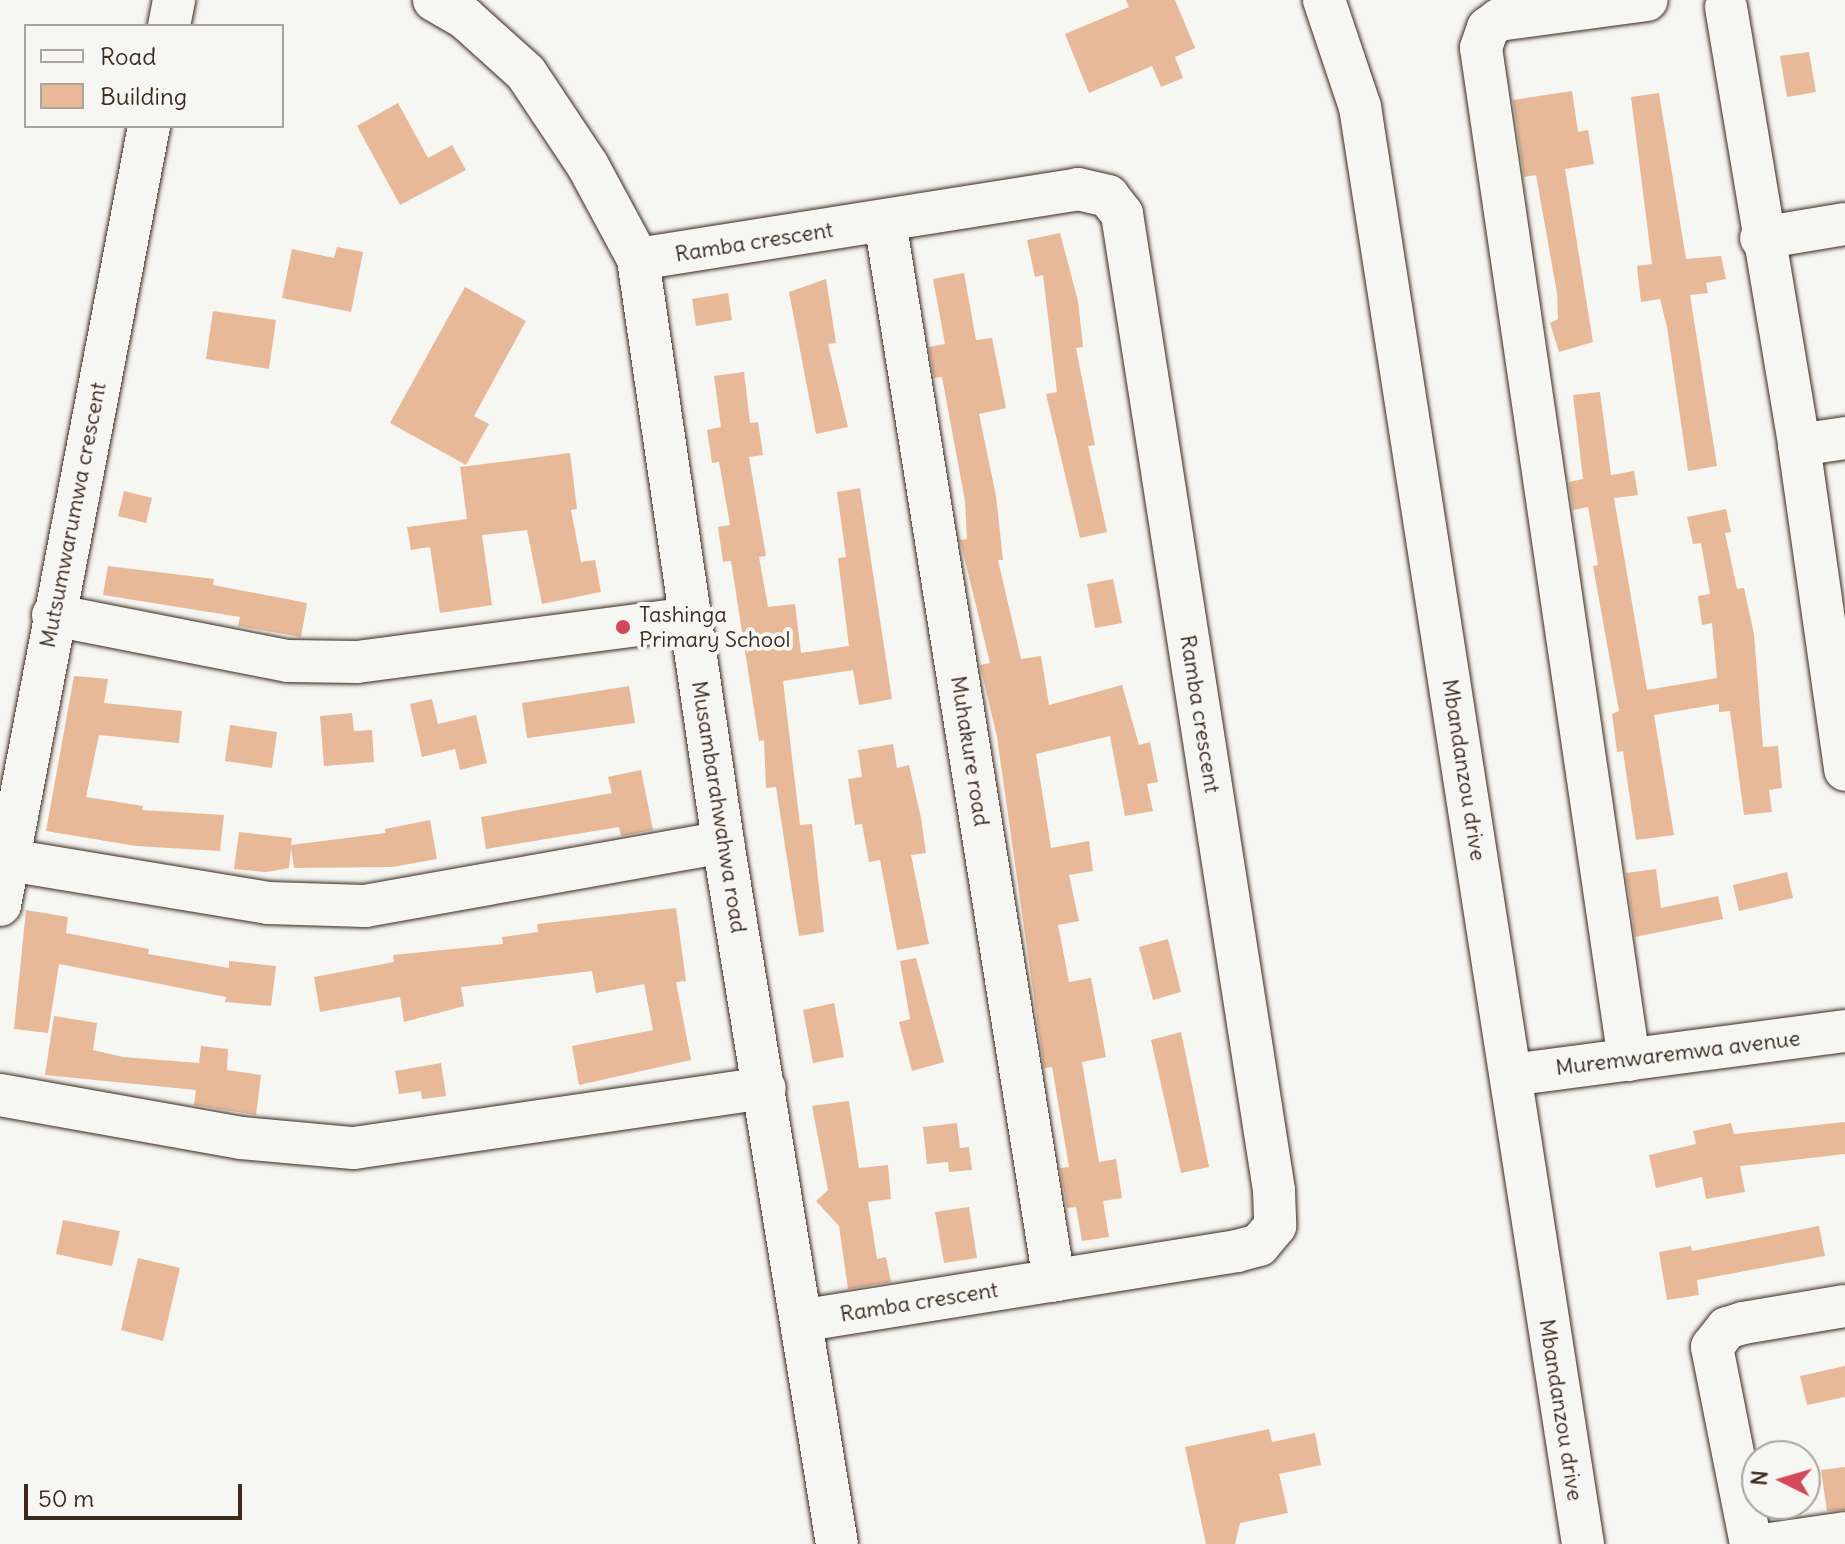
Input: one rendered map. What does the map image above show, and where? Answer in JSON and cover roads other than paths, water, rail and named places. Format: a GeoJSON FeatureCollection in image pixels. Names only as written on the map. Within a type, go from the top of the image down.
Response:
{"type":"FeatureCollection","features":[{"type":"Feature","properties":{"kind":"street"},"geometry":{"type":"LineString","coordinates":[[169,24],[174,0]]}},
{"type":"Feature","properties":{"kind":"street","name":"Musambarahwahwa road"},"geometry":{"type":"LineString","coordinates":[[434,0],[465,18],[526,73],[581,155],[638,259],[723,842],[804,1320],[837,1544]]}},
{"type":"Feature","properties":{"kind":"street","name":"Mbandanzou drive"},"geometry":{"type":"LineString","coordinates":[[1324,0],[1360,107],[1511,1075],[1524,1187],[1583,1544]]}},
{"type":"Feature","properties":{"kind":"street"},"geometry":{"type":"LineString","coordinates":[[1629,1060],[1481,48],[1488,28],[1499,20],[1647,0]]}},
{"type":"Feature","properties":{"kind":"street"},"geometry":{"type":"LineString","coordinates":[[1733,2],[1761,238],[1838,681],[1845,770]]}},
{"type":"Feature","properties":{"kind":"street","name":"Mutsumwarumwa crescent"},"geometry":{"type":"LineString","coordinates":[[0,905],[53,615],[149,128]]}},
{"type":"Feature","properties":{"kind":"street","name":"Ramba crescent"},"geometry":{"type":"LineString","coordinates":[[638,259],[1078,189],[1108,196],[1122,214],[1125,230],[1274,1190],[1275,1226],[1259,1245],[1237,1251],[804,1320]]}},
{"type":"Feature","properties":{"kind":"street","name":"Muhakure road"},"geometry":{"type":"LineString","coordinates":[[885,221],[1054,1281]]}},
{"type":"Feature","properties":{"kind":"street"},"geometry":{"type":"LineString","coordinates":[[1761,238],[1845,224]]}},
{"type":"Feature","properties":{"kind":"street"},"geometry":{"type":"LineString","coordinates":[[1799,445],[1845,438]]}},
{"type":"Feature","properties":{"kind":"street"},"geometry":{"type":"LineString","coordinates":[[53,615],[288,661],[357,662],[690,618]]}},
{"type":"Feature","properties":{"kind":"street"},"geometry":{"type":"LineString","coordinates":[[9,860],[268,903],[365,906],[723,842]]}},
{"type":"Feature","properties":{"kind":"street","name":"Muremwaremwa avenue"},"geometry":{"type":"LineString","coordinates":[[1511,1075],[1845,1031]]}},
{"type":"Feature","properties":{"kind":"street"},"geometry":{"type":"LineString","coordinates":[[0,1095],[241,1138],[354,1148],[765,1088]]}},
{"type":"Feature","properties":{"kind":"street"},"geometry":{"type":"LineString","coordinates":[[1751,1544],[1712,1347],[1727,1328],[1845,1306]]}},
{"type":"Feature","properties":{"kind":"street"},"geometry":{"type":"LineString","coordinates":[[1770,1544],[1845,1533]]}},
{"type":"Feature","properties":{"kind":"place","name":"Tashinga Primary School"},"geometry":{"type":"Point","coordinates":[623,627]}}]}
